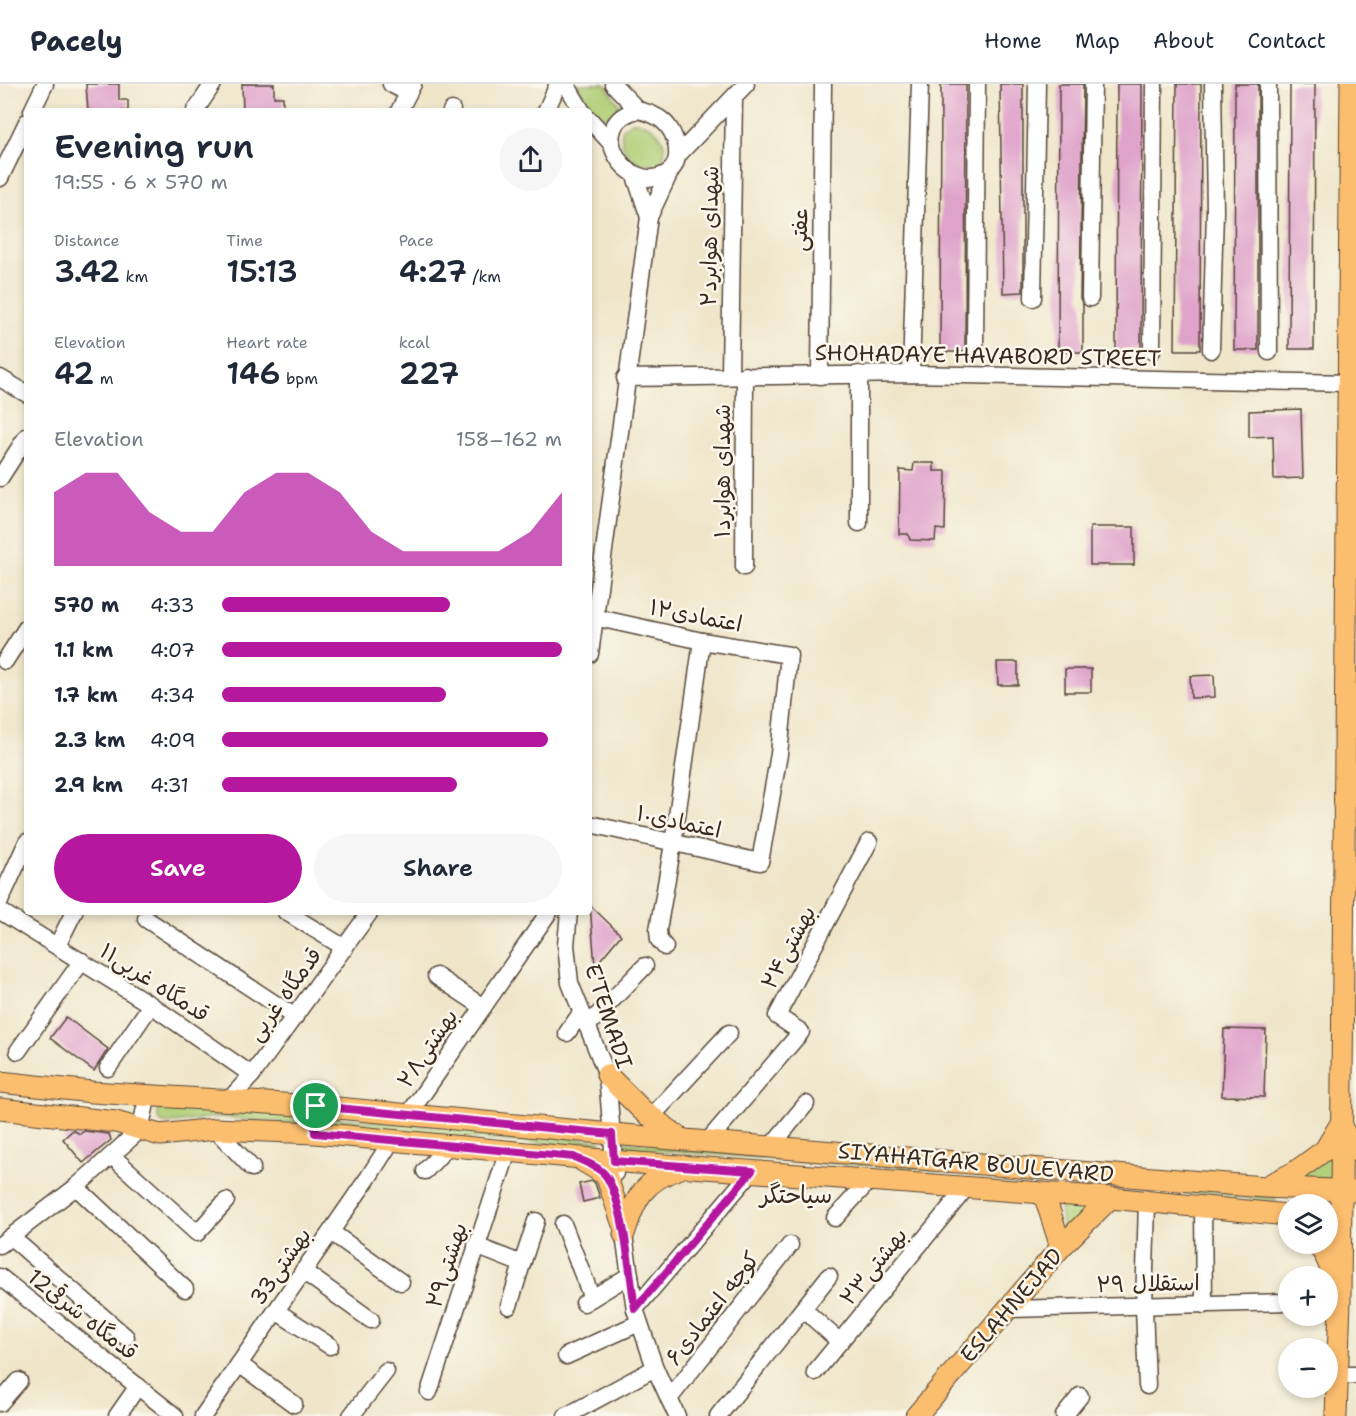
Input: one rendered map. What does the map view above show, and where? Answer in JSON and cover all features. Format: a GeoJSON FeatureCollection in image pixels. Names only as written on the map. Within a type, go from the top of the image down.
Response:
{"type":"FeatureCollection","features":[{"type":"Feature","properties":{"kind":"main road"},"geometry":{"type":"LineString","coordinates":[[1338,1266],[1341,1217],[1348,1191],[1340,1125],[1351,383],[1351,84]]}},
{"type":"Feature","properties":{"kind":"main road"},"geometry":{"type":"LineString","coordinates":[[607,1075],[680,1138]]}},
{"type":"Feature","properties":{"kind":"main road","name":"SIYAHATGAR BOULEVARD"},"geometry":{"type":"LineString","coordinates":[[0,1082],[316,1106],[612,1134],[772,1145],[1264,1187],[1348,1191]]}},
{"type":"Feature","properties":{"kind":"main road"},"geometry":{"type":"LineString","coordinates":[[315,1133],[316,1106]]}},
{"type":"Feature","properties":{"kind":"main road"},"geometry":{"type":"LineString","coordinates":[[0,1109],[116,1122],[160,1135],[215,1130],[315,1133],[682,1167],[1110,1198],[1278,1214]]}},
{"type":"Feature","properties":{"kind":"main road"},"geometry":{"type":"LineString","coordinates":[[1340,1125],[1356,1151]]}},
{"type":"Feature","properties":{"kind":"main road"},"geometry":{"type":"LineString","coordinates":[[1264,1187],[1295,1172],[1325,1150],[1340,1125]]}},
{"type":"Feature","properties":{"kind":"main road"},"geometry":{"type":"LineString","coordinates":[[574,1157],[606,1175],[623,1228]]}},
{"type":"Feature","properties":{"kind":"main road"},"geometry":{"type":"LineString","coordinates":[[623,1228],[643,1188],[664,1173],[682,1167]]}},
{"type":"Feature","properties":{"kind":"main road"},"geometry":{"type":"LineString","coordinates":[[1044,1194],[1061,1247]]}},
{"type":"Feature","properties":{"kind":"main road","name":"ESLAHNEJAD"},"geometry":{"type":"LineString","coordinates":[[916,1416],[1061,1247],[1110,1198]]}},
{"type":"Feature","properties":{"kind":"main road"},"geometry":{"type":"LineString","coordinates":[[1264,1213],[1278,1219]]}},
{"type":"Feature","properties":{"kind":"main road"},"geometry":{"type":"LineString","coordinates":[[1338,1294],[1356,1262]]}},
{"type":"Feature","properties":{"kind":"main road"},"geometry":{"type":"LineString","coordinates":[[1336,1416],[1346,1375],[1338,1313]]}},
{"type":"Feature","properties":{"kind":"street"},"geometry":{"type":"LineString","coordinates":[[33,108],[45,84]]}},
{"type":"Feature","properties":{"kind":"street"},"geometry":{"type":"LineString","coordinates":[[197,108],[213,84]]}},
{"type":"Feature","properties":{"kind":"street"},"geometry":{"type":"LineString","coordinates":[[391,84],[411,88],[401,108]]}},
{"type":"Feature","properties":{"kind":"street"},"geometry":{"type":"LineString","coordinates":[[547,108],[558,84]]}},
{"type":"Feature","properties":{"kind":"street"},"geometry":{"type":"LineString","coordinates":[[566,84],[580,108]]}},
{"type":"Feature","properties":{"kind":"street"},"geometry":{"type":"LineString","coordinates":[[613,84],[638,110],[650,113],[663,121],[674,136],[678,155]]}},
{"type":"Feature","properties":{"kind":"street"},"geometry":{"type":"LineString","coordinates":[[592,635],[625,378],[649,217],[678,155],[746,84]]}},
{"type":"Feature","properties":{"kind":"street","name":"عفتی"},"geometry":{"type":"LineString","coordinates":[[820,376],[824,84]]}},
{"type":"Feature","properties":{"kind":"street"},"geometry":{"type":"LineString","coordinates":[[911,374],[920,84]]}},
{"type":"Feature","properties":{"kind":"street"},"geometry":{"type":"LineString","coordinates":[[975,348],[977,84]]}},
{"type":"Feature","properties":{"kind":"street"},"geometry":{"type":"LineString","coordinates":[[1033,298],[1037,84]]}},
{"type":"Feature","properties":{"kind":"street"},"geometry":{"type":"LineString","coordinates":[[1090,298],[1093,84]]}},
{"type":"Feature","properties":{"kind":"street"},"geometry":{"type":"LineString","coordinates":[[1152,351],[1154,84]]}},
{"type":"Feature","properties":{"kind":"street"},"geometry":{"type":"LineString","coordinates":[[1211,350],[1215,211],[1213,84]]}},
{"type":"Feature","properties":{"kind":"street"},"geometry":{"type":"LineString","coordinates":[[1268,84],[1269,352]]}},
{"type":"Feature","properties":{"kind":"street","name":"شهدای هوابرد۲"},"geometry":{"type":"LineString","coordinates":[[734,97],[737,375]]}},
{"type":"Feature","properties":{"kind":"street"},"geometry":{"type":"LineString","coordinates":[[611,142],[612,127],[619,118],[638,110]]}},
{"type":"Feature","properties":{"kind":"street"},"geometry":{"type":"LineString","coordinates":[[592,122],[611,142],[626,168],[634,176],[649,217]]}},
{"type":"Feature","properties":{"kind":"street"},"geometry":{"type":"LineString","coordinates":[[0,178],[24,128]]}},
{"type":"Feature","properties":{"kind":"street"},"geometry":{"type":"LineString","coordinates":[[634,176],[657,179],[670,172]]}},
{"type":"Feature","properties":{"kind":"street"},"geometry":{"type":"LineString","coordinates":[[859,374],[859,523]]}},
{"type":"Feature","properties":{"kind":"street","name":"SHOHADAYE HAVABORD STREET"},"geometry":{"type":"LineString","coordinates":[[625,378],[911,374],[1351,383]]}},
{"type":"Feature","properties":{"kind":"street","name":"شهدای هوابرد۱"},"geometry":{"type":"LineString","coordinates":[[737,375],[744,567]]}},
{"type":"Feature","properties":{"kind":"street"},"geometry":{"type":"LineString","coordinates":[[0,378],[24,387]]}},
{"type":"Feature","properties":{"kind":"street"},"geometry":{"type":"LineString","coordinates":[[0,478],[24,441]]}},
{"type":"Feature","properties":{"kind":"street","name":"اعتمادی۱۲"},"geometry":{"type":"LineString","coordinates":[[594,617],[702,641],[789,655],[779,754],[760,862]]}},
{"type":"Feature","properties":{"kind":"street"},"geometry":{"type":"LineString","coordinates":[[5,661],[24,632]]}},
{"type":"Feature","properties":{"kind":"street"},"geometry":{"type":"LineString","coordinates":[[665,947],[659,940],[657,930],[674,844],[702,641]]}},
{"type":"Feature","properties":{"kind":"street","name":"اعتمادی۱۰"},"geometry":{"type":"LineString","coordinates":[[592,824],[760,862]]}},
{"type":"Feature","properties":{"kind":"street","name":"۲۴بهشتی"},"geometry":{"type":"LineString","coordinates":[[708,1141],[801,1032],[777,1016],[870,842]]}},
{"type":"Feature","properties":{"kind":"street"},"geometry":{"type":"LineString","coordinates":[[2,913],[24,851]]}},
{"type":"Feature","properties":{"kind":"street","name":"قدمگاه غربی۱۱"},"geometry":{"type":"LineString","coordinates":[[2,913],[151,1005],[252,1075]]}},
{"type":"Feature","properties":{"kind":"street"},"geometry":{"type":"LineString","coordinates":[[57,946],[72,915]]}},
{"type":"Feature","properties":{"kind":"street"},"geometry":{"type":"LineString","coordinates":[[291,915],[345,948]]}},
{"type":"Feature","properties":{"kind":"street","name":"قدمگاه غربی"},"geometry":{"type":"LineString","coordinates":[[230,1100],[252,1075],[368,915]]}},
{"type":"Feature","properties":{"kind":"street","name":"۲۸بهشتی"},"geometry":{"type":"LineString","coordinates":[[409,1114],[547,915]]}},
{"type":"Feature","properties":{"kind":"street","name":"E'TEMADI"},"geometry":{"type":"LineString","coordinates":[[569,915],[566,945],[570,983],[607,1075],[614,1161]]}},
{"type":"Feature","properties":{"kind":"street"},"geometry":{"type":"LineString","coordinates":[[146,919],[295,1017]]}},
{"type":"Feature","properties":{"kind":"street"},"geometry":{"type":"LineString","coordinates":[[18,1051],[82,961]]}},
{"type":"Feature","properties":{"kind":"street"},"geometry":{"type":"LineString","coordinates":[[567,1033],[645,966]]}},
{"type":"Feature","properties":{"kind":"street"},"geometry":{"type":"LineString","coordinates":[[436,976],[483,1007]]}},
{"type":"Feature","properties":{"kind":"street"},"geometry":{"type":"LineString","coordinates":[[465,1032],[502,993]]}},
{"type":"Feature","properties":{"kind":"street"},"geometry":{"type":"LineString","coordinates":[[108,1068],[151,1005]]}},
{"type":"Feature","properties":{"kind":"street"},"geometry":{"type":"LineString","coordinates":[[652,1116],[729,1033]]}},
{"type":"Feature","properties":{"kind":"street"},"geometry":{"type":"LineString","coordinates":[[126,1337],[5,1241],[76,1187],[140,1130],[148,1095]]}},
{"type":"Feature","properties":{"kind":"street"},"geometry":{"type":"LineString","coordinates":[[772,1145],[806,1104]]}},
{"type":"Feature","properties":{"kind":"street"},"geometry":{"type":"LineString","coordinates":[[215,1130],[252,1168]]}},
{"type":"Feature","properties":{"kind":"street","name":"33بهشتی"},"geometry":{"type":"LineString","coordinates":[[202,1416],[331,1232],[392,1140]]}},
{"type":"Feature","properties":{"kind":"street"},"geometry":{"type":"LineString","coordinates":[[425,1172],[449,1145]]}},
{"type":"Feature","properties":{"kind":"street","name":"۲۹بهشتی"},"geometry":{"type":"LineString","coordinates":[[429,1392],[508,1151]]}},
{"type":"Feature","properties":{"kind":"street"},"geometry":{"type":"LineString","coordinates":[[112,1156],[197,1233],[226,1201]]}},
{"type":"Feature","properties":{"kind":"street"},"geometry":{"type":"LineString","coordinates":[[614,1161],[637,1316],[655,1368],[676,1416]]}},
{"type":"Feature","properties":{"kind":"street"},"geometry":{"type":"LineString","coordinates":[[566,1356],[637,1316],[752,1171]]}},
{"type":"Feature","properties":{"kind":"street"},"geometry":{"type":"LineString","coordinates":[[835,1218],[868,1182]]}},
{"type":"Feature","properties":{"kind":"street"},"geometry":{"type":"LineString","coordinates":[[76,1187],[185,1289]]}},
{"type":"Feature","properties":{"kind":"street","name":"۲۳بهشتی"},"geometry":{"type":"LineString","coordinates":[[815,1372],[966,1188]]}},
{"type":"Feature","properties":{"kind":"street"},"geometry":{"type":"LineString","coordinates":[[1147,1202],[1144,1306],[1147,1386]]}},
{"type":"Feature","properties":{"kind":"street"},"geometry":{"type":"LineString","coordinates":[[1203,1208],[1204,1305]]}},
{"type":"Feature","properties":{"kind":"street"},"geometry":{"type":"LineString","coordinates":[[509,1306],[536,1221]]}},
{"type":"Feature","properties":{"kind":"street"},"geometry":{"type":"LineString","coordinates":[[563,1224],[588,1301],[630,1275]]}},
{"type":"Feature","properties":{"kind":"street"},"geometry":{"type":"LineString","coordinates":[[331,1232],[401,1282]]}},
{"type":"Feature","properties":{"kind":"street","name":"کوچه اعتمادی۶"},"geometry":{"type":"LineString","coordinates":[[669,1399],[790,1245]]}},
{"type":"Feature","properties":{"kind":"street"},"geometry":{"type":"LineString","coordinates":[[476,1246],[522,1264]]}},
{"type":"Feature","properties":{"kind":"street"},"geometry":{"type":"LineString","coordinates":[[303,1271],[371,1320]]}},
{"type":"Feature","properties":{"kind":"street"},"geometry":{"type":"LineString","coordinates":[[718,1416],[829,1276]]}},
{"type":"Feature","properties":{"kind":"street","name":"12قدمگاه شرقی"},"geometry":{"type":"LineString","coordinates":[[0,1277],[175,1416]]}},
{"type":"Feature","properties":{"kind":"street","name":"۲۹ استقلال"},"geometry":{"type":"LineString","coordinates":[[1008,1309],[1278,1302]]}},
{"type":"Feature","properties":{"kind":"street"},"geometry":{"type":"LineString","coordinates":[[803,1309],[840,1342]]}},
{"type":"Feature","properties":{"kind":"street"},"geometry":{"type":"LineString","coordinates":[[276,1311],[330,1346]]}},
{"type":"Feature","properties":{"kind":"street"},"geometry":{"type":"LineString","coordinates":[[239,1364],[294,1404]]}},
{"type":"Feature","properties":{"kind":"street"},"geometry":{"type":"LineString","coordinates":[[566,1416],[655,1368]]}},
{"type":"Feature","properties":{"kind":"street"},"geometry":{"type":"LineString","coordinates":[[351,1416],[386,1371]]}},
{"type":"Feature","properties":{"kind":"street"},"geometry":{"type":"LineString","coordinates":[[0,1403],[19,1381]]}},
{"type":"Feature","properties":{"kind":"street"},"geometry":{"type":"LineString","coordinates":[[117,1416],[138,1386]]}},
{"type":"Feature","properties":{"kind":"street"},"geometry":{"type":"LineString","coordinates":[[1064,1416],[1080,1396]]}},
{"type":"Feature","properties":{"kind":"green space"},"geometry":{"type":"Polygon","coordinates":[[[576,84],[605,84],[619,105],[616,113],[602,117],[594,111],[576,84]]]}},
{"type":"Feature","properties":{"kind":"green space"},"geometry":{"type":"Polygon","coordinates":[[[632,122],[639,122],[658,133],[664,145],[663,160],[655,164],[647,164],[632,158],[627,152],[623,145],[623,128],[632,122]]]}},
{"type":"Feature","properties":{"kind":"green space"},"geometry":{"type":"Polygon","coordinates":[[[165,1103],[600,1141],[599,1147],[391,1133],[220,1117],[162,1123],[158,1117],[158,1109],[165,1103]]]}},
{"type":"Feature","properties":{"kind":"green space"},"geometry":{"type":"Polygon","coordinates":[[[626,1142],[1275,1196],[1276,1201],[1005,1175],[625,1148],[626,1142]]]}},
{"type":"Feature","properties":{"kind":"green space"},"geometry":{"type":"Polygon","coordinates":[[[1333,1150],[1331,1180],[1292,1179],[1333,1150]]]}},
{"type":"Feature","properties":{"kind":"green space"},"geometry":{"type":"Polygon","coordinates":[[[1060,1207],[1087,1209],[1063,1236],[1060,1207]]]}},
{"type":"Feature","properties":{"kind":"building"},"geometry":{"type":"Polygon","coordinates":[[[86,84],[119,84],[119,100],[128,100],[128,108],[88,108],[86,84]]]}},
{"type":"Feature","properties":{"kind":"building"},"geometry":{"type":"Polygon","coordinates":[[[242,84],[274,84],[274,97],[283,97],[283,108],[243,108],[242,84]]]}},
{"type":"Feature","properties":{"kind":"building"},"geometry":{"type":"Polygon","coordinates":[[[941,84],[966,84],[965,352],[940,352],[941,84]]]}},
{"type":"Feature","properties":{"kind":"building"},"geometry":{"type":"Polygon","coordinates":[[[1000,84],[1023,84],[1023,292],[1003,293],[1000,84]]]}},
{"type":"Feature","properties":{"kind":"building"},"geometry":{"type":"Polygon","coordinates":[[[1059,84],[1083,84],[1080,298],[1083,305],[1083,352],[1058,352],[1059,84]]]}},
{"type":"Feature","properties":{"kind":"building"},"geometry":{"type":"Polygon","coordinates":[[[1117,84],[1142,84],[1141,350],[1116,350],[1117,84]]]}},
{"type":"Feature","properties":{"kind":"building"},"geometry":{"type":"Polygon","coordinates":[[[1177,84],[1201,84],[1200,350],[1175,350],[1177,84]]]}},
{"type":"Feature","properties":{"kind":"building"},"geometry":{"type":"Polygon","coordinates":[[[1235,84],[1258,84],[1258,350],[1234,350],[1235,84]]]}},
{"type":"Feature","properties":{"kind":"building"},"geometry":{"type":"Polygon","coordinates":[[[1290,84],[1315,84],[1314,349],[1289,349],[1290,84]]]}},
{"type":"Feature","properties":{"kind":"building"},"geometry":{"type":"Polygon","coordinates":[[[1301,409],[1303,478],[1274,479],[1273,436],[1249,437],[1249,411],[1301,409]]]}},
{"type":"Feature","properties":{"kind":"building"},"geometry":{"type":"Polygon","coordinates":[[[914,463],[934,463],[934,471],[946,471],[945,530],[936,529],[935,541],[910,540],[908,534],[899,534],[900,470],[913,471],[914,463]]]}},
{"type":"Feature","properties":{"kind":"building"},"geometry":{"type":"Polygon","coordinates":[[[1090,527],[1134,527],[1134,565],[1090,565],[1090,527]]]}},
{"type":"Feature","properties":{"kind":"building"},"geometry":{"type":"Polygon","coordinates":[[[997,662],[1018,662],[1018,685],[998,685],[997,662]]]}},
{"type":"Feature","properties":{"kind":"building"},"geometry":{"type":"Polygon","coordinates":[[[1065,669],[1091,669],[1091,692],[1065,692],[1065,669]]]}},
{"type":"Feature","properties":{"kind":"building"},"geometry":{"type":"Polygon","coordinates":[[[1214,675],[1215,697],[1191,698],[1190,676],[1214,675]]]}},
{"type":"Feature","properties":{"kind":"building"},"geometry":{"type":"Polygon","coordinates":[[[592,907],[621,935],[595,966],[591,915],[592,907]]]}},
{"type":"Feature","properties":{"kind":"building"},"geometry":{"type":"Polygon","coordinates":[[[66,1017],[108,1049],[94,1071],[50,1038],[66,1017]]]}},
{"type":"Feature","properties":{"kind":"building"},"geometry":{"type":"Polygon","coordinates":[[[1224,1029],[1266,1030],[1264,1097],[1222,1096],[1224,1029]]]}},
{"type":"Feature","properties":{"kind":"building"},"geometry":{"type":"Polygon","coordinates":[[[73,1130],[80,1134],[84,1131],[109,1134],[111,1140],[83,1163],[63,1139],[73,1130]]]}},
{"type":"Feature","properties":{"kind":"building"},"geometry":{"type":"Polygon","coordinates":[[[592,1181],[595,1183],[600,1198],[583,1202],[579,1184],[592,1181]]]}},
{"type":"Feature","properties":{"kind":"district","name":"سیاحتگر"},"geometry":{"type":"Point","coordinates":[796,1195]}},
{"type":"Feature","properties":{"kind":"route"},"geometry":{"type":"LineString","coordinates":[[316,1106],[612,1134],[614,1161],[752,1171],[635,1309],[622,1222],[606,1175],[595,1167],[574,1157],[315,1133],[316,1106]]}}]}
